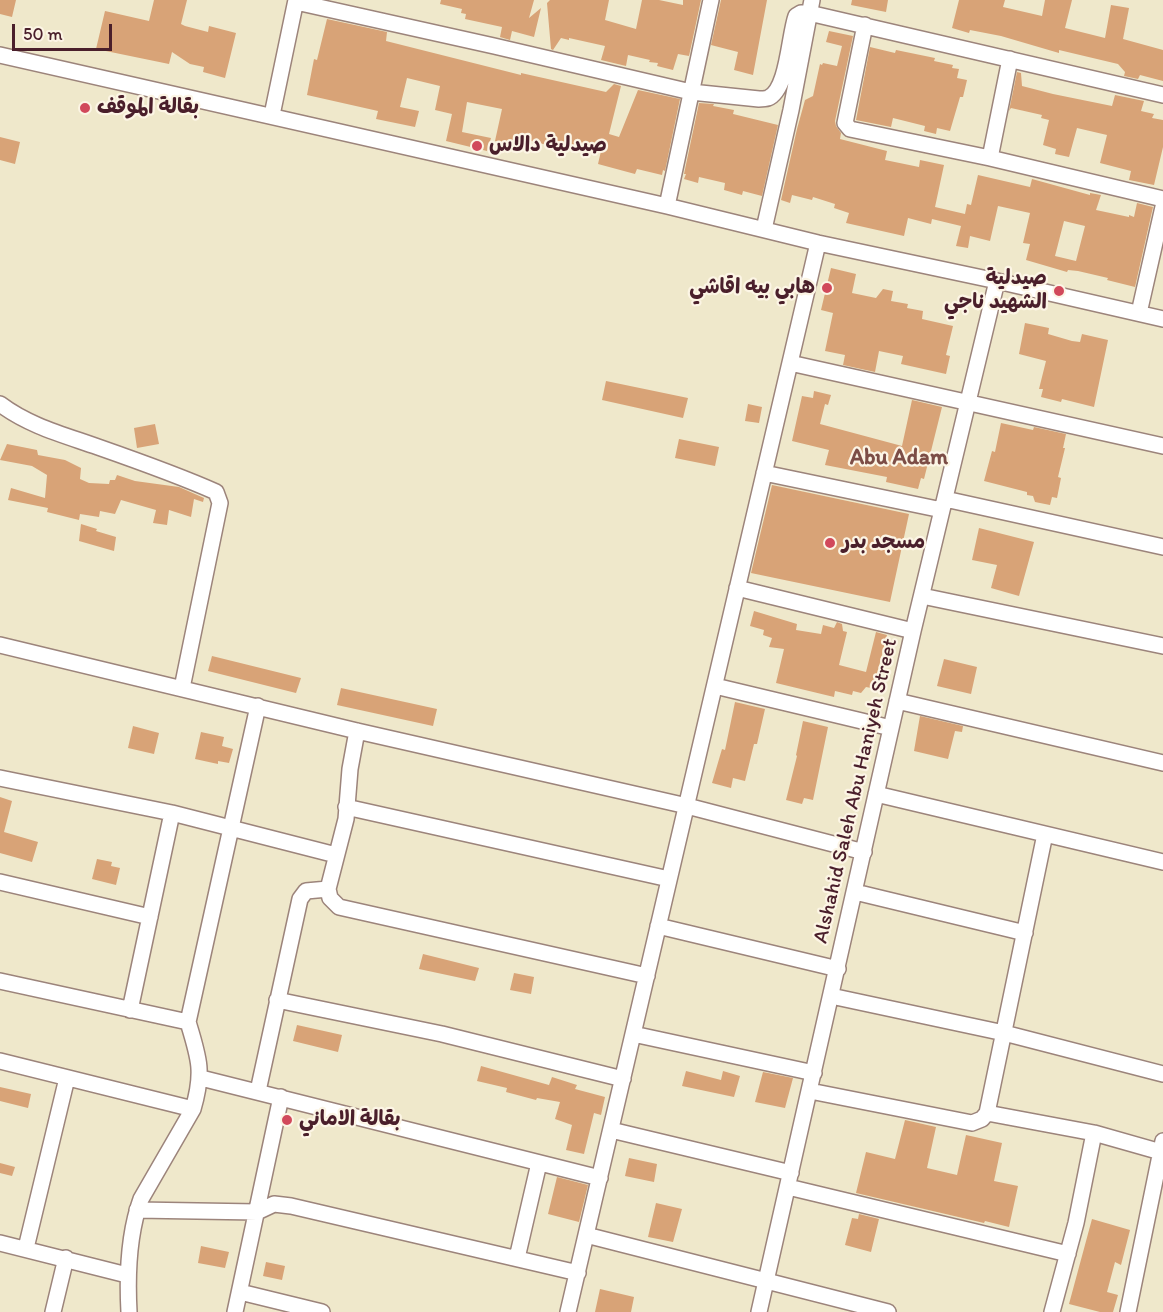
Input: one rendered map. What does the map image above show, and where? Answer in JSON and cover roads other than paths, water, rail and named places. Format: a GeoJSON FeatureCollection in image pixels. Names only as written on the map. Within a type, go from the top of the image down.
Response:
{"type":"FeatureCollection","features":[{"type":"Feature","properties":{"kind":"street"},"geometry":{"type":"LineString","coordinates":[[667,206],[711,0]]}},
{"type":"Feature","properties":{"kind":"street"},"geometry":{"type":"LineString","coordinates":[[272,115],[296,1],[690,92],[759,99],[768,98],[774,94],[783,79],[796,16],[811,6]]}},
{"type":"Feature","properties":{"kind":"street"},"geometry":{"type":"LineString","coordinates":[[811,6],[865,25],[1163,94]]}},
{"type":"Feature","properties":{"kind":"street"},"geometry":{"type":"LineString","coordinates":[[764,229],[791,110],[811,6]]}},
{"type":"Feature","properties":{"kind":"street"},"geometry":{"type":"LineString","coordinates":[[865,25],[846,127],[1163,199]]}},
{"type":"Feature","properties":{"kind":"street"},"geometry":{"type":"LineString","coordinates":[[0,55],[272,115],[818,243],[1163,319]]}},
{"type":"Feature","properties":{"kind":"street"},"geometry":{"type":"LineString","coordinates":[[990,158],[1010,59]]}},
{"type":"Feature","properties":{"kind":"street"},"geometry":{"type":"LineString","coordinates":[[1139,313],[1158,251],[1163,207]]}},
{"type":"Feature","properties":{"kind":"street"},"geometry":{"type":"LineString","coordinates":[[568,1312],[818,243]]}},
{"type":"Feature","properties":{"kind":"street","name":"Alshahid Saleh Abu Haniyeh Street"},"geometry":{"type":"LineString","coordinates":[[759,1312],[913,631],[997,281]]}},
{"type":"Feature","properties":{"kind":"street"},"geometry":{"type":"LineString","coordinates":[[790,363],[1163,446]]}},
{"type":"Feature","properties":{"kind":"street"},"geometry":{"type":"LineString","coordinates":[[0,404],[39,426],[117,453],[216,492],[220,503],[182,688]]}},
{"type":"Feature","properties":{"kind":"street"},"geometry":{"type":"LineString","coordinates":[[765,472],[1163,547]]}},
{"type":"Feature","properties":{"kind":"street"},"geometry":{"type":"LineString","coordinates":[[737,588],[913,631]]}},
{"type":"Feature","properties":{"kind":"street"},"geometry":{"type":"LineString","coordinates":[[922,596],[1163,646]]}},
{"type":"Feature","properties":{"kind":"street"},"geometry":{"type":"LineString","coordinates":[[0,645],[357,731],[687,806],[864,852]]}},
{"type":"Feature","properties":{"kind":"street"},"geometry":{"type":"LineString","coordinates":[[715,686],[891,728]]}},
{"type":"Feature","properties":{"kind":"street"},"geometry":{"type":"LineString","coordinates":[[897,701],[1163,763]]}},
{"type":"Feature","properties":{"kind":"street"},"geometry":{"type":"LineString","coordinates":[[129,1312],[128,1275],[137,1210],[141,1199],[193,1109],[201,1078],[188,1022],[258,706]]}},
{"type":"Feature","properties":{"kind":"street"},"geometry":{"type":"LineString","coordinates":[[357,731],[346,819],[328,890],[330,898],[339,907],[647,976]]}},
{"type":"Feature","properties":{"kind":"street"},"geometry":{"type":"LineString","coordinates":[[0,778],[172,813],[336,855]]}},
{"type":"Feature","properties":{"kind":"street"},"geometry":{"type":"LineString","coordinates":[[876,794],[1163,862]]}},
{"type":"Feature","properties":{"kind":"street"},"geometry":{"type":"LineString","coordinates":[[346,807],[669,879]]}},
{"type":"Feature","properties":{"kind":"street"},"geometry":{"type":"LineString","coordinates":[[130,1010],[172,813]]}},
{"type":"Feature","properties":{"kind":"street"},"geometry":{"type":"LineString","coordinates":[[810,1091],[972,1124],[982,1119],[987,1113],[1045,834]]}},
{"type":"Feature","properties":{"kind":"street"},"geometry":{"type":"LineString","coordinates":[[0,882],[150,917]]}},
{"type":"Feature","properties":{"kind":"street"},"geometry":{"type":"LineString","coordinates":[[258,1091],[302,894],[312,889],[328,890]]}},
{"type":"Feature","properties":{"kind":"street"},"geometry":{"type":"LineString","coordinates":[[855,892],[1025,933]]}},
{"type":"Feature","properties":{"kind":"street"},"geometry":{"type":"LineString","coordinates":[[658,926],[838,969]]}},
{"type":"Feature","properties":{"kind":"street"},"geometry":{"type":"LineString","coordinates":[[0,981],[188,1022]]}},
{"type":"Feature","properties":{"kind":"street"},"geometry":{"type":"LineString","coordinates":[[831,996],[1004,1033],[1163,1074]]}},
{"type":"Feature","properties":{"kind":"street"},"geometry":{"type":"LineString","coordinates":[[277,1000],[442,1034],[623,1078]]}},
{"type":"Feature","properties":{"kind":"street"},"geometry":{"type":"LineString","coordinates":[[633,1034],[814,1073]]}},
{"type":"Feature","properties":{"kind":"street"},"geometry":{"type":"LineString","coordinates":[[0,1061],[193,1109]]}},
{"type":"Feature","properties":{"kind":"street"},"geometry":{"type":"LineString","coordinates":[[26,1248],[67,1078]]}},
{"type":"Feature","properties":{"kind":"street"},"geometry":{"type":"LineString","coordinates":[[201,1078],[600,1178]]}},
{"type":"Feature","properties":{"kind":"street"},"geometry":{"type":"LineString","coordinates":[[235,1312],[281,1097]]}},
{"type":"Feature","properties":{"kind":"street"},"geometry":{"type":"LineString","coordinates":[[987,1113],[1162,1146],[1128,1312]]}},
{"type":"Feature","properties":{"kind":"street"},"geometry":{"type":"LineString","coordinates":[[611,1130],[1068,1254]]}},
{"type":"Feature","properties":{"kind":"street"},"geometry":{"type":"LineString","coordinates":[[1052,1312],[1085,1182],[1094,1133]]}},
{"type":"Feature","properties":{"kind":"street"},"geometry":{"type":"LineString","coordinates":[[517,1258],[539,1163]]}},
{"type":"Feature","properties":{"kind":"street"},"geometry":{"type":"LineString","coordinates":[[137,1210],[257,1212],[274,1204],[291,1206],[578,1273]]}},
{"type":"Feature","properties":{"kind":"street"},"geometry":{"type":"LineString","coordinates":[[586,1235],[888,1312]]}},
{"type":"Feature","properties":{"kind":"street"},"geometry":{"type":"LineString","coordinates":[[0,1243],[128,1275]]}},
{"type":"Feature","properties":{"kind":"street"},"geometry":{"type":"LineString","coordinates":[[53,1312],[66,1258]]}},
{"type":"Feature","properties":{"kind":"street"},"geometry":{"type":"LineString","coordinates":[[240,1292],[322,1312]]}},
{"type":"Feature","properties":{"kind":"place","name":"بقالة الموقف"},"geometry":{"type":"Point","coordinates":[85,108]}},
{"type":"Feature","properties":{"kind":"place","name":"صيدلية دالاس"},"geometry":{"type":"Point","coordinates":[477,146]}},
{"type":"Feature","properties":{"kind":"place","name":"هابي بيه اقاشي"},"geometry":{"type":"Point","coordinates":[827,288]}},
{"type":"Feature","properties":{"kind":"place","name":"صيدلية الشهيد ناجي"},"geometry":{"type":"Point","coordinates":[1059,291]}},
{"type":"Feature","properties":{"kind":"place","name":"مسجد بدر"},"geometry":{"type":"Point","coordinates":[830,543]}},
{"type":"Feature","properties":{"kind":"place","name":"بقالة الاماني"},"geometry":{"type":"Point","coordinates":[287,1120]}},
{"type":"Feature","properties":{"kind":"district","name":"Abu Adam"},"geometry":{"type":"Point","coordinates":[899,458]}}]}
